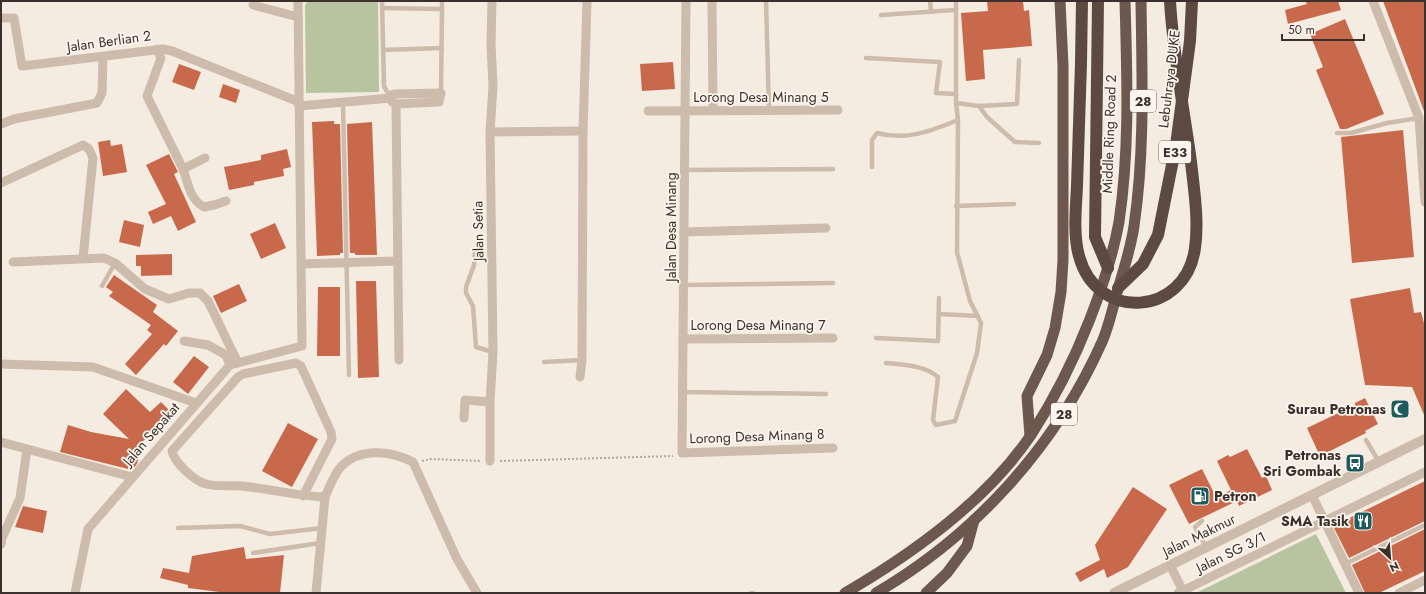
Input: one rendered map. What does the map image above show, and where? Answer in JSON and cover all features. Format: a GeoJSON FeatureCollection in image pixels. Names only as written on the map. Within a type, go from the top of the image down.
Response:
{"type":"FeatureCollection","features":[{"type":"Feature","properties":{"kind":"highway"},"geometry":{"type":"LineString","coordinates":[[1030,436],[1027,396],[1047,354],[1055,328],[1061,292],[1063,260],[1063,66],[1060,1]]}},
{"type":"Feature","properties":{"kind":"highway"},"geometry":{"type":"LineString","coordinates":[[1082,1],[1076,226],[1078,256],[1084,270],[1092,282],[1104,293],[1116,301],[1131,304],[1146,303],[1162,298],[1174,289],[1184,277],[1191,264],[1195,248],[1196,221],[1192,176],[1170,1]]}},
{"type":"Feature","properties":{"kind":"highway"},"geometry":{"type":"LineString","coordinates":[[1098,1],[1095,237],[1108,268]]}},
{"type":"Feature","properties":{"kind":"highway","name":"Middle Ring Road 2"},"geometry":{"type":"LineString","coordinates":[[845,593],[901,558],[946,524],[989,484],[1030,436],[1062,382],[1077,352],[1108,268],[1119,222],[1126,164],[1127,90],[1125,1]]}},
{"type":"Feature","properties":{"kind":"highway","name":"28"},"geometry":{"type":"LineString","coordinates":[[876,593],[934,553],[974,520],[1015,479],[1061,420],[1103,341],[1134,227],[1137,201],[1143,96],[1142,1]]}},
{"type":"Feature","properties":{"kind":"highway","name":"Lebuhraya DUKE"},"geometry":{"type":"LineString","coordinates":[[1118,288],[1143,264],[1158,235],[1176,145],[1190,41],[1192,1]]}},
{"type":"Feature","properties":{"kind":"highway"},"geometry":{"type":"LineString","coordinates":[[926,593],[947,573],[967,546],[974,520]]}},
{"type":"Feature","properties":{"kind":"street"},"geometry":{"type":"LineString","coordinates":[[234,364],[302,346],[298,1]]}},
{"type":"Feature","properties":{"kind":"street","name":"Jalan Setia"},"geometry":{"type":"LineString","coordinates":[[490,461],[490,402],[493,352],[490,132],[493,86],[491,44],[492,1]]}},
{"type":"Feature","properties":{"kind":"street"},"geometry":{"type":"LineString","coordinates":[[580,378],[582,360],[583,131],[587,1]]}},
{"type":"Feature","properties":{"kind":"street","name":"Jalan Desa Minang"},"geometry":{"type":"LineString","coordinates":[[682,453],[685,170],[683,111],[686,1]]}},
{"type":"Feature","properties":{"kind":"street"},"geometry":{"type":"LineString","coordinates":[[712,1],[713,110]]}},
{"type":"Feature","properties":{"kind":"street"},"geometry":{"type":"LineString","coordinates":[[1372,1],[1422,117],[1425,202]]}},
{"type":"Feature","properties":{"kind":"street"},"geometry":{"type":"LineString","coordinates":[[254,5],[298,17]]}},
{"type":"Feature","properties":{"kind":"street","name":"Jalan Berlian 2"},"geometry":{"type":"LineString","coordinates":[[1,18],[14,18],[22,66],[157,49],[172,50],[299,104]]}},
{"type":"Feature","properties":{"kind":"street"},"geometry":{"type":"LineString","coordinates":[[157,49],[161,58],[147,96],[183,169],[191,194],[199,204],[208,207],[226,201]]}},
{"type":"Feature","properties":{"kind":"street"},"geometry":{"type":"LineString","coordinates":[[1,124],[14,119],[97,103],[102,94],[103,56]]}},
{"type":"Feature","properties":{"kind":"street"},"geometry":{"type":"LineString","coordinates":[[299,104],[393,100],[441,93],[439,102],[393,100]]}},
{"type":"Feature","properties":{"kind":"street"},"geometry":{"type":"LineString","coordinates":[[393,100],[399,360]]}},
{"type":"Feature","properties":{"kind":"street","name":"Lorong Desa Minang 5"},"geometry":{"type":"LineString","coordinates":[[648,111],[838,110]]}},
{"type":"Feature","properties":{"kind":"street"},"geometry":{"type":"LineString","coordinates":[[490,132],[583,131]]}},
{"type":"Feature","properties":{"kind":"street"},"geometry":{"type":"LineString","coordinates":[[1,183],[83,145],[89,149],[93,158],[83,258]]}},
{"type":"Feature","properties":{"kind":"street"},"geometry":{"type":"LineString","coordinates":[[183,169],[205,158]]}},
{"type":"Feature","properties":{"kind":"street"},"geometry":{"type":"LineString","coordinates":[[684,232],[826,228]]}},
{"type":"Feature","properties":{"kind":"street"},"geometry":{"type":"LineString","coordinates":[[13,262],[104,258],[115,263],[145,289],[169,299],[189,293],[200,293],[208,301],[234,364]]}},
{"type":"Feature","properties":{"kind":"street"},"geometry":{"type":"LineString","coordinates":[[302,264],[345,264],[397,261]]}},
{"type":"Feature","properties":{"kind":"street","name":"Lorong Desa Minang 7"},"geometry":{"type":"LineString","coordinates":[[683,339],[832,338]]}},
{"type":"Feature","properties":{"kind":"street"},"geometry":{"type":"LineString","coordinates":[[184,341],[208,345],[226,355],[234,364]]}},
{"type":"Feature","properties":{"kind":"street"},"geometry":{"type":"LineString","coordinates":[[303,496],[332,439],[331,432],[301,366],[296,363],[243,374],[238,377],[172,451],[173,457],[177,463],[205,484],[242,486],[303,496],[325,497]]}},
{"type":"Feature","properties":{"kind":"street"},"geometry":{"type":"LineString","coordinates":[[1,364],[93,367],[196,403]]}},
{"type":"Feature","properties":{"kind":"street","name":"Jalan Sepakat"},"geometry":{"type":"LineString","coordinates":[[74,593],[88,528],[196,403],[234,364]]}},
{"type":"Feature","properties":{"kind":"street"},"geometry":{"type":"LineString","coordinates":[[464,418],[465,400],[490,402]]}},
{"type":"Feature","properties":{"kind":"street","name":"Jalan Makmur"},"geometry":{"type":"LineString","coordinates":[[1114,593],[1425,439]]}},
{"type":"Feature","properties":{"kind":"street"},"geometry":{"type":"LineString","coordinates":[[1,442],[132,477]]}},
{"type":"Feature","properties":{"kind":"street","name":"Lorong Desa Minang 8"},"geometry":{"type":"LineString","coordinates":[[682,453],[833,448]]}},
{"type":"Feature","properties":{"kind":"street"},"geometry":{"type":"LineString","coordinates":[[1,544],[2,538],[20,498],[27,449]]}},
{"type":"Feature","properties":{"kind":"street"},"geometry":{"type":"LineString","coordinates":[[316,593],[325,497],[339,470],[350,459],[359,455],[388,453],[413,462],[457,560],[477,593]]}},
{"type":"Feature","properties":{"kind":"street","name":"Jalan SG 3/1"},"geometry":{"type":"LineString","coordinates":[[1182,592],[1425,472]]}},
{"type":"Feature","properties":{"kind":"street"},"geometry":{"type":"LineString","coordinates":[[1312,495],[1359,593]]}},
{"type":"Feature","properties":{"kind":"street"},"geometry":{"type":"LineString","coordinates":[[1170,565],[1182,592]]}},
{"type":"Feature","properties":{"kind":"street"},"geometry":{"type":"LineString","coordinates":[[1399,593],[1425,580]]}},
{"type":"Feature","properties":{"kind":"lane"},"geometry":{"type":"LineString","coordinates":[[382,1],[384,86],[393,100]]}},
{"type":"Feature","properties":{"kind":"lane"},"geometry":{"type":"LineString","coordinates":[[441,93],[442,1]]}},
{"type":"Feature","properties":{"kind":"lane"},"geometry":{"type":"LineString","coordinates":[[766,1],[769,110]]}},
{"type":"Feature","properties":{"kind":"lane"},"geometry":{"type":"LineString","coordinates":[[930,1],[931,11]]}},
{"type":"Feature","properties":{"kind":"lane"},"geometry":{"type":"LineString","coordinates":[[886,363],[916,367],[938,377],[933,420],[936,425],[955,421],[978,353],[981,323],[964,284],[957,252],[956,206],[958,120],[956,103],[956,1]]}},
{"type":"Feature","properties":{"kind":"lane"},"geometry":{"type":"LineString","coordinates":[[382,8],[442,9]]}},
{"type":"Feature","properties":{"kind":"lane"},"geometry":{"type":"LineString","coordinates":[[881,15],[955,10]]}},
{"type":"Feature","properties":{"kind":"lane"},"geometry":{"type":"LineString","coordinates":[[383,50],[442,48]]}},
{"type":"Feature","properties":{"kind":"lane"},"geometry":{"type":"LineString","coordinates":[[866,58],[940,62],[936,93],[956,94]]}},
{"type":"Feature","properties":{"kind":"lane"},"geometry":{"type":"LineString","coordinates":[[956,103],[979,106],[1017,104],[1019,60]]}},
{"type":"Feature","properties":{"kind":"lane"},"geometry":{"type":"LineString","coordinates":[[343,103],[345,264],[349,375]]}},
{"type":"Feature","properties":{"kind":"lane"},"geometry":{"type":"LineString","coordinates":[[979,106],[987,117],[1015,142],[1039,143]]}},
{"type":"Feature","properties":{"kind":"lane"},"geometry":{"type":"LineString","coordinates":[[1337,133],[1351,132],[1387,123],[1422,117]]}},
{"type":"Feature","properties":{"kind":"lane"},"geometry":{"type":"LineString","coordinates":[[872,167],[872,140],[877,133],[898,137],[910,136],[958,120]]}},
{"type":"Feature","properties":{"kind":"lane"},"geometry":{"type":"LineString","coordinates":[[685,170],[833,169]]}},
{"type":"Feature","properties":{"kind":"lane"},"geometry":{"type":"LineString","coordinates":[[956,206],[1014,204]]}},
{"type":"Feature","properties":{"kind":"lane"},"geometry":{"type":"LineString","coordinates":[[475,252],[474,265],[466,287],[466,293],[473,306],[476,347],[493,352]]}},
{"type":"Feature","properties":{"kind":"lane"},"geometry":{"type":"LineString","coordinates":[[102,286],[115,263]]}},
{"type":"Feature","properties":{"kind":"lane"},"geometry":{"type":"LineString","coordinates":[[684,285],[833,283]]}},
{"type":"Feature","properties":{"kind":"lane"},"geometry":{"type":"LineString","coordinates":[[876,338],[938,341],[939,298]]}},
{"type":"Feature","properties":{"kind":"lane"},"geometry":{"type":"LineString","coordinates":[[939,314],[978,316]]}},
{"type":"Feature","properties":{"kind":"lane"},"geometry":{"type":"LineString","coordinates":[[544,362],[582,360]]}},
{"type":"Feature","properties":{"kind":"lane"},"geometry":{"type":"LineString","coordinates":[[682,392],[826,394]]}},
{"type":"Feature","properties":{"kind":"lane"},"geometry":{"type":"LineString","coordinates":[[1366,440],[1379,462]]}},
{"type":"Feature","properties":{"kind":"lane"},"geometry":{"type":"LineString","coordinates":[[1202,521],[1195,527],[1206,547]]}},
{"type":"Feature","properties":{"kind":"lane"},"geometry":{"type":"LineString","coordinates":[[1345,564],[1425,525]]}},
{"type":"Feature","properties":{"kind":"lane"},"geometry":{"type":"LineString","coordinates":[[178,528],[240,526],[270,534],[322,528]]}},
{"type":"Feature","properties":{"kind":"lane"},"geometry":{"type":"LineString","coordinates":[[253,553],[320,543]]}},
{"type":"Feature","properties":{"kind":"path"},"geometry":{"type":"LineString","coordinates":[[413,462],[431,459],[490,461],[669,457],[682,453]]}},
{"type":"Feature","properties":{"kind":"green space"},"geometry":{"type":"Polygon","coordinates":[[[308,1],[378,1],[379,92],[306,93],[305,5],[308,1]]]}},
{"type":"Feature","properties":{"kind":"green space"},"geometry":{"type":"Polygon","coordinates":[[[1316,534],[1346,593],[1196,593],[1316,534]]]}},
{"type":"Feature","properties":{"kind":"building"},"geometry":{"type":"Polygon","coordinates":[[[987,1],[1023,1],[1024,11],[1029,10],[1032,46],[983,50],[985,79],[966,81],[961,13],[988,11],[987,1]]]}},
{"type":"Feature","properties":{"kind":"building"},"geometry":{"type":"Polygon","coordinates":[[[1305,1],[1338,1],[1341,10],[1288,24],[1285,10],[1307,4],[1305,1]]]}},
{"type":"Feature","properties":{"kind":"building"},"geometry":{"type":"Polygon","coordinates":[[[1383,1],[1425,1],[1425,111],[1424,111],[1383,1]]]}},
{"type":"Feature","properties":{"kind":"building"},"geometry":{"type":"Polygon","coordinates":[[[1345,19],[1384,114],[1346,129],[1340,129],[1316,70],[1323,67],[1310,34],[1345,19]]]}},
{"type":"Feature","properties":{"kind":"building"},"geometry":{"type":"Polygon","coordinates":[[[673,62],[675,89],[642,91],[640,64],[673,62]]]}},
{"type":"Feature","properties":{"kind":"building"},"geometry":{"type":"Polygon","coordinates":[[[179,64],[201,72],[194,90],[172,82],[179,64]]]}},
{"type":"Feature","properties":{"kind":"building"},"geometry":{"type":"Polygon","coordinates":[[[223,84],[240,90],[236,103],[219,97],[223,84]]]}},
{"type":"Feature","properties":{"kind":"building"},"geometry":{"type":"Polygon","coordinates":[[[334,121],[334,124],[340,124],[343,253],[340,253],[340,255],[317,256],[312,122],[334,121]]]}},
{"type":"Feature","properties":{"kind":"building"},"geometry":{"type":"Polygon","coordinates":[[[372,122],[377,255],[355,255],[355,253],[350,253],[347,124],[372,122]]]}},
{"type":"Feature","properties":{"kind":"building"},"geometry":{"type":"Polygon","coordinates":[[[1403,130],[1414,257],[1352,263],[1341,137],[1403,130]]]}},
{"type":"Feature","properties":{"kind":"building"},"geometry":{"type":"Polygon","coordinates":[[[110,140],[111,146],[122,144],[127,172],[103,176],[98,142],[110,140]]]}},
{"type":"Feature","properties":{"kind":"building"},"geometry":{"type":"Polygon","coordinates":[[[287,149],[291,167],[283,169],[284,176],[254,182],[254,185],[229,190],[224,167],[261,160],[261,155],[287,149]]]}},
{"type":"Feature","properties":{"kind":"building"},"geometry":{"type":"Polygon","coordinates":[[[169,154],[178,172],[174,174],[196,222],[178,231],[171,216],[153,224],[148,212],[166,204],[146,165],[169,154]]]}},
{"type":"Feature","properties":{"kind":"building"},"geometry":{"type":"Polygon","coordinates":[[[124,220],[144,225],[140,247],[119,242],[124,220]]]}},
{"type":"Feature","properties":{"kind":"building"},"geometry":{"type":"Polygon","coordinates":[[[275,223],[286,248],[261,259],[250,234],[275,223]]]}},
{"type":"Feature","properties":{"kind":"building"},"geometry":{"type":"Polygon","coordinates":[[[172,254],[172,275],[141,276],[141,266],[136,266],[136,255],[172,254]]]}},
{"type":"Feature","properties":{"kind":"building"},"geometry":{"type":"Polygon","coordinates":[[[114,275],[157,305],[153,312],[178,331],[166,346],[164,344],[136,375],[125,364],[152,334],[147,330],[151,325],[109,296],[113,292],[106,287],[114,275]]]}},
{"type":"Feature","properties":{"kind":"building"},"geometry":{"type":"Polygon","coordinates":[[[356,281],[376,281],[379,377],[358,378],[356,281]]]}},
{"type":"Feature","properties":{"kind":"building"},"geometry":{"type":"Polygon","coordinates":[[[239,284],[247,301],[221,313],[213,296],[239,284]]]}},
{"type":"Feature","properties":{"kind":"building"},"geometry":{"type":"Polygon","coordinates":[[[318,287],[340,287],[340,356],[317,356],[318,287]]]}},
{"type":"Feature","properties":{"kind":"building"},"geometry":{"type":"Polygon","coordinates":[[[1410,288],[1414,313],[1421,312],[1425,327],[1425,417],[1412,387],[1365,385],[1350,299],[1410,288]]]}},
{"type":"Feature","properties":{"kind":"building"},"geometry":{"type":"Polygon","coordinates":[[[194,356],[209,367],[188,394],[173,382],[194,356]]]}},
{"type":"Feature","properties":{"kind":"building"},"geometry":{"type":"Polygon","coordinates":[[[126,389],[150,412],[161,402],[173,414],[143,441],[137,464],[132,470],[60,452],[68,425],[91,432],[129,439],[103,414],[126,389]]]}},
{"type":"Feature","properties":{"kind":"building"},"geometry":{"type":"Polygon","coordinates":[[[1365,398],[1378,424],[1365,431],[1366,433],[1320,456],[1307,428],[1355,405],[1355,403],[1365,398]]]}},
{"type":"Feature","properties":{"kind":"building"},"geometry":{"type":"Polygon","coordinates":[[[288,423],[318,439],[292,487],[262,471],[288,423]]]}},
{"type":"Feature","properties":{"kind":"building"},"geometry":{"type":"Polygon","coordinates":[[[1247,449],[1262,478],[1266,476],[1272,490],[1239,506],[1237,501],[1189,524],[1169,485],[1202,469],[1216,497],[1231,490],[1217,461],[1228,455],[1230,457],[1247,449]]]}},
{"type":"Feature","properties":{"kind":"building"},"geometry":{"type":"Polygon","coordinates":[[[1425,481],[1425,521],[1349,558],[1333,526],[1425,481]]]}},
{"type":"Feature","properties":{"kind":"building"},"geometry":{"type":"Polygon","coordinates":[[[1133,487],[1167,509],[1128,567],[1107,578],[1104,569],[1080,582],[1075,573],[1100,560],[1095,545],[1133,487]]]}},
{"type":"Feature","properties":{"kind":"building"},"geometry":{"type":"Polygon","coordinates":[[[23,506],[47,511],[43,533],[15,527],[23,506]]]}},
{"type":"Feature","properties":{"kind":"building"},"geometry":{"type":"Polygon","coordinates":[[[1425,529],[1425,571],[1379,593],[1365,593],[1352,565],[1425,529]]]}},
{"type":"Feature","properties":{"kind":"building"},"geometry":{"type":"Polygon","coordinates":[[[244,547],[246,559],[284,555],[280,593],[227,593],[188,588],[188,585],[160,578],[163,568],[189,573],[192,556],[244,547]]]}},
{"type":"Feature","properties":{"kind":"place","name":"Surau Petronas"},"geometry":{"type":"Point","coordinates":[1400,409]}},
{"type":"Feature","properties":{"kind":"place","name":"Petronas Sri Gombak"},"geometry":{"type":"Point","coordinates":[1355,463]}},
{"type":"Feature","properties":{"kind":"place","name":"Petron"},"geometry":{"type":"Point","coordinates":[1200,496]}},
{"type":"Feature","properties":{"kind":"place","name":"SMA Tasik"},"geometry":{"type":"Point","coordinates":[1363,521]}}]}
